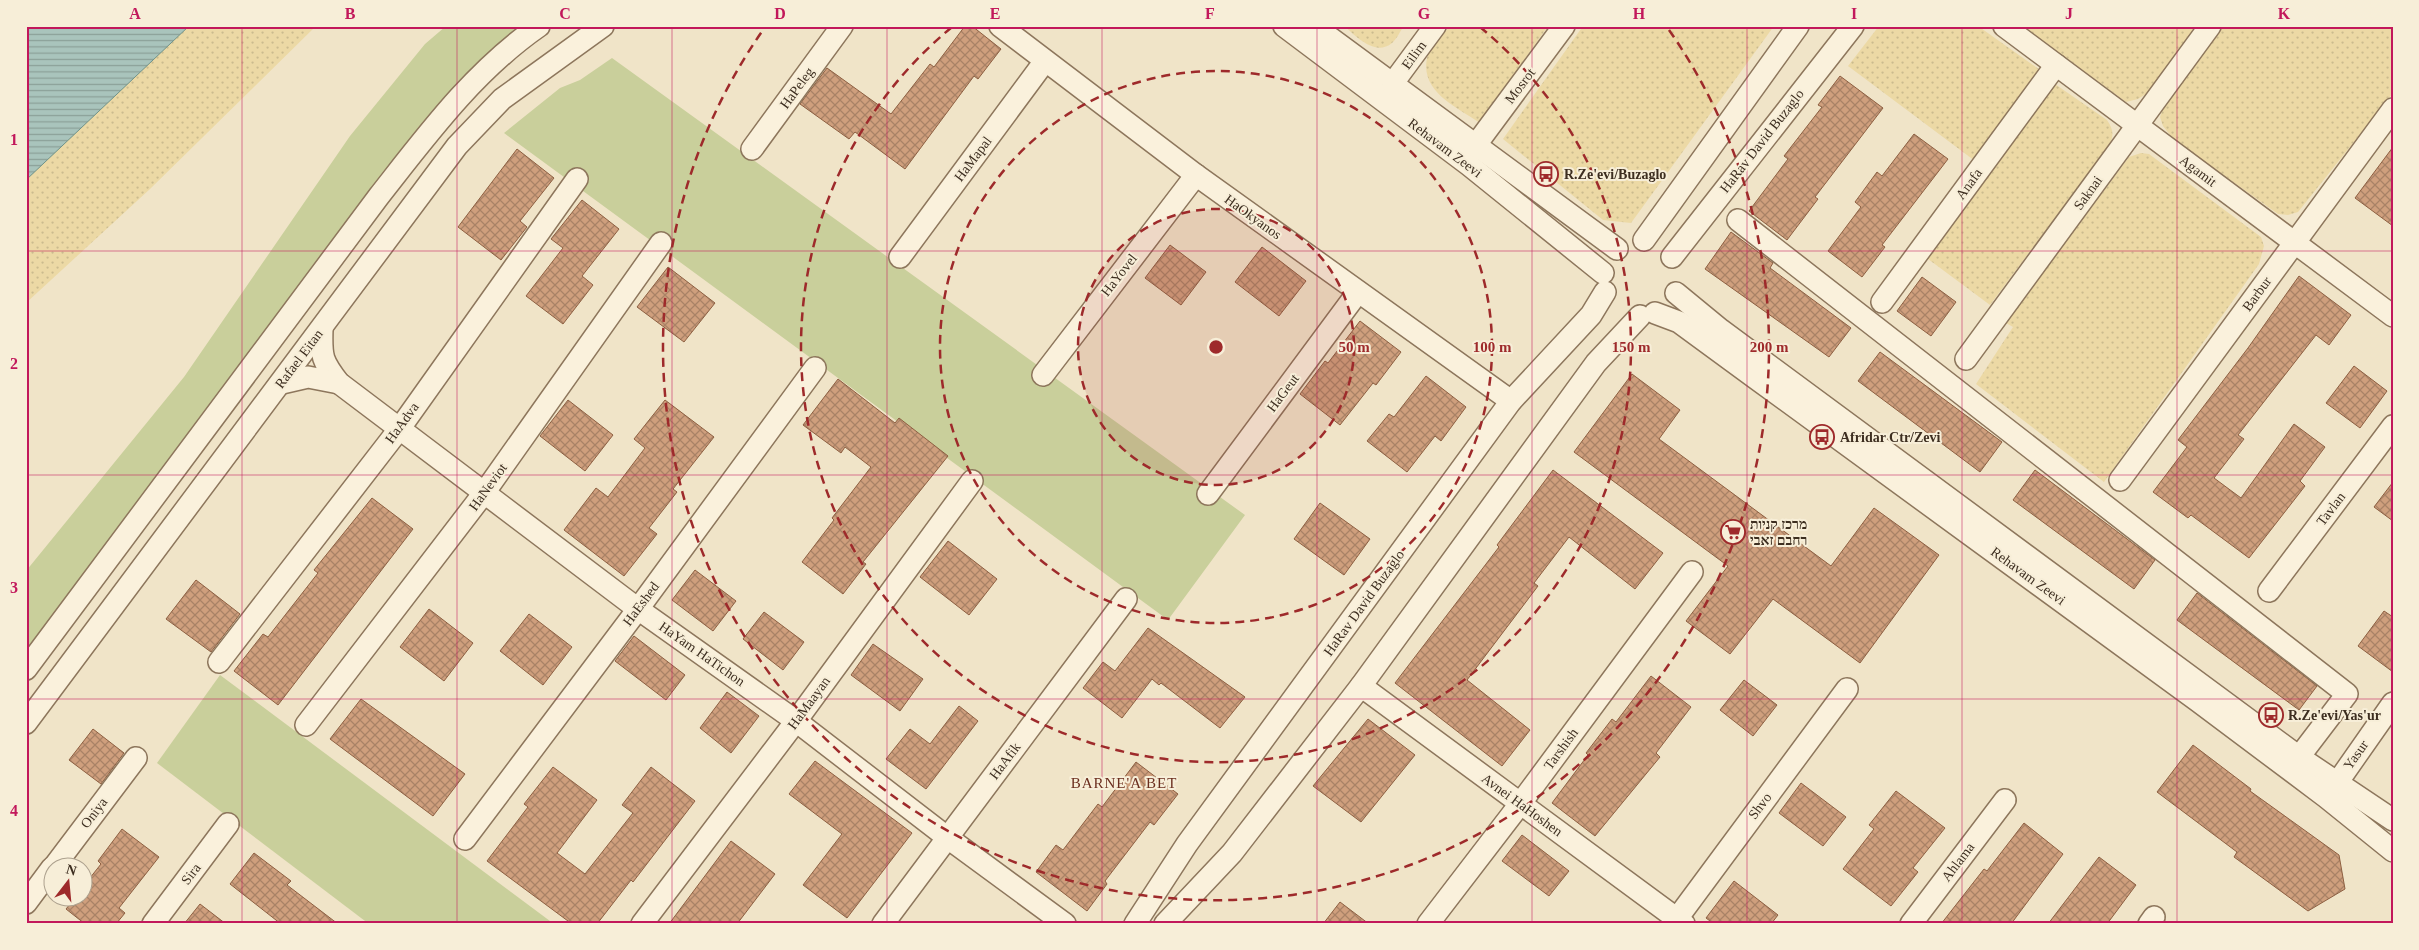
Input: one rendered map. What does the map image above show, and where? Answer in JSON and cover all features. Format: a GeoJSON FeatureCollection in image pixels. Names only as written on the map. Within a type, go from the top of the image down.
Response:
{"type":"FeatureCollection","features":[{"type":"Feature","properties":{"kind":"street"},"geometry":{"type":"LineString","coordinates":[[26,669],[433,128],[471,84],[539,26]]}},
{"type":"Feature","properties":{"kind":"street","name":"Rafael Eitan"},"geometry":{"type":"LineString","coordinates":[[26,724],[457,146],[502,98],[603,26]]}},
{"type":"Feature","properties":{"kind":"street","name":"HaPeleg"},"geometry":{"type":"LineString","coordinates":[[752,149],[842,26]]}},
{"type":"Feature","properties":{"kind":"street","name":"HaOkyanos"},"geometry":{"type":"LineString","coordinates":[[1000,26],[1196,175],[1511,401]]}},
{"type":"Feature","properties":{"kind":"street","name":"Rehavam Zeevi"},"geometry":{"type":"LineString","coordinates":[[1284,26],[1469,165],[1604,282]]}},
{"type":"Feature","properties":{"kind":"street","name":"Rehavam Zeevi"},"geometry":{"type":"LineString","coordinates":[[1314,26],[1617,249]]}},
{"type":"Feature","properties":{"kind":"street","name":"Eilim"},"geometry":{"type":"LineString","coordinates":[[1393,83],[1435,26]]}},
{"type":"Feature","properties":{"kind":"street","name":"Mosrot"},"geometry":{"type":"LineString","coordinates":[[1475,146],[1564,26]]}},
{"type":"Feature","properties":{"kind":"street"},"geometry":{"type":"LineString","coordinates":[[1644,240],[1798,26]]}},
{"type":"Feature","properties":{"kind":"street","name":"HaRav David Buzaglo"},"geometry":{"type":"LineString","coordinates":[[1672,257],[1853,26]]}},
{"type":"Feature","properties":{"kind":"street","name":"Agamit"},"geometry":{"type":"LineString","coordinates":[[2004,26],[2393,316]]}},
{"type":"Feature","properties":{"kind":"street","name":"Saknai"},"geometry":{"type":"LineString","coordinates":[[1966,359],[2210,26]]}},
{"type":"Feature","properties":{"kind":"street","name":"HaMapal"},"geometry":{"type":"LineString","coordinates":[[900,256],[1046,61]]}},
{"type":"Feature","properties":{"kind":"street","name":"Anafa"},"geometry":{"type":"LineString","coordinates":[[1882,302],[2056,65]]}},
{"type":"Feature","properties":{"kind":"street","name":"Barbur"},"geometry":{"type":"LineString","coordinates":[[2120,480],[2393,109]]}},
{"type":"Feature","properties":{"kind":"street","name":"HaYovel"},"geometry":{"type":"LineString","coordinates":[[1043,375],[1196,175]]}},
{"type":"Feature","properties":{"kind":"street","name":"HaAdva"},"geometry":{"type":"LineString","coordinates":[[220,662],[400,428],[578,179]]}},
{"type":"Feature","properties":{"kind":"street"},"geometry":{"type":"LineString","coordinates":[[1738,220],[2347,694],[2300,757]]}},
{"type":"Feature","properties":{"kind":"street"},"geometry":{"type":"LineString","coordinates":[[1165,924],[1232,853],[1361,686],[1596,363],[1648,315],[1670,303],[1676,293],[1678,272],[1672,257],[1660,246],[1644,240],[1633,241],[1617,249],[1610,256],[1604,282],[1618,309],[1628,314],[1648,315]]}},
{"type":"Feature","properties":{"kind":"street","name":"HaNeviot"},"geometry":{"type":"LineString","coordinates":[[306,725],[484,493],[661,243]]}},
{"type":"Feature","properties":{"kind":"street","name":"HaRav David Buzaglo"},"geometry":{"type":"LineString","coordinates":[[1135,924],[1187,844],[1511,401],[1591,315],[1604,282]]}},
{"type":"Feature","properties":{"kind":"street","name":"HaGeut"},"geometry":{"type":"LineString","coordinates":[[1208,494],[1358,292]]}},
{"type":"Feature","properties":{"kind":"street","name":"Rehavam Zeevi"},"geometry":{"type":"LineString","coordinates":[[1676,293],[1721,330],[2300,757],[2393,820]]}},
{"type":"Feature","properties":{"kind":"street","name":"Rehavam Zeevi"},"geometry":{"type":"LineString","coordinates":[[1648,315],[1679,322],[2198,701],[2326,797],[2393,851]]}},
{"type":"Feature","properties":{"kind":"street","name":"HaYam HaTichon"},"geometry":{"type":"LineString","coordinates":[[322,329],[324,364],[339,383],[638,609],[796,721],[948,838],[1065,924]]}},
{"type":"Feature","properties":{"kind":"street","name":"HaEshed"},"geometry":{"type":"LineString","coordinates":[[465,839],[638,609],[815,368]]}},
{"type":"Feature","properties":{"kind":"street","name":"HaYam HaTichon"},"geometry":{"type":"LineString","coordinates":[[282,383],[308,378],[339,383]]}},
{"type":"Feature","properties":{"kind":"street","name":"Tavlan"},"geometry":{"type":"LineString","coordinates":[[2270,591],[2393,426]]}},
{"type":"Feature","properties":{"kind":"street","name":"HaMaayan"},"geometry":{"type":"LineString","coordinates":[[642,924],[796,721],[972,481]]}},
{"type":"Feature","properties":{"kind":"street","name":"Tarshish"},"geometry":{"type":"LineString","coordinates":[[1428,924],[1520,804],[1692,572]]}},
{"type":"Feature","properties":{"kind":"street","name":"HaAfik"},"geometry":{"type":"LineString","coordinates":[[883,924],[1126,599]]}},
{"type":"Feature","properties":{"kind":"street","name":"Avnei HaHoshen"},"geometry":{"type":"LineString","coordinates":[[1361,686],[1678,922]]}},
{"type":"Feature","properties":{"kind":"street","name":"Shvo"},"geometry":{"type":"LineString","coordinates":[[1678,922],[1847,689]]}},
{"type":"Feature","properties":{"kind":"street","name":"Yasur"},"geometry":{"type":"LineString","coordinates":[[2337,783],[2393,703]]}},
{"type":"Feature","properties":{"kind":"street","name":"Oniya"},"geometry":{"type":"LineString","coordinates":[[61,858],[136,758]]}},
{"type":"Feature","properties":{"kind":"street","name":"Ahlama"},"geometry":{"type":"LineString","coordinates":[[1911,924],[2005,800]]}},
{"type":"Feature","properties":{"kind":"street","name":"Sira"},"geometry":{"type":"LineString","coordinates":[[153,924],[228,824]]}},
{"type":"Feature","properties":{"kind":"street","name":"Oniya"},"geometry":{"type":"LineString","coordinates":[[26,903],[42,882]]}},
{"type":"Feature","properties":{"kind":"sand"},"geometry":{"type":"Polygon","coordinates":[[[177,26],[316,26],[150,189],[26,303],[26,174],[177,26]]]}},
{"type":"Feature","properties":{"kind":"sand"},"geometry":{"type":"Polygon","coordinates":[[[1344,26],[1404,26],[1392,43],[1386,47],[1379,48],[1366,44],[1344,26]]]}},
{"type":"Feature","properties":{"kind":"sand"},"geometry":{"type":"Polygon","coordinates":[[[1450,26],[1548,26],[1480,123],[1442,97],[1429,80],[1426,70],[1428,55],[1450,26]]]}},
{"type":"Feature","properties":{"kind":"sand"},"geometry":{"type":"Polygon","coordinates":[[[1583,26],[1774,26],[1631,223],[1603,220],[1503,139],[1583,26]]]}},
{"type":"Feature","properties":{"kind":"sand"},"geometry":{"type":"Polygon","coordinates":[[[1879,26],[1978,26],[2043,72],[1975,161],[1848,66],[1879,26]]]}},
{"type":"Feature","properties":{"kind":"sand"},"geometry":{"type":"Polygon","coordinates":[[[2023,26],[2199,26],[2149,92],[2138,99],[2126,102],[2023,26]]]}},
{"type":"Feature","properties":{"kind":"sand"},"geometry":{"type":"Polygon","coordinates":[[[2224,26],[2393,26],[2393,93],[2298,212],[2288,215],[2278,214],[2173,139],[2163,126],[2160,117],[2163,108],[2224,26]]]}},
{"type":"Feature","properties":{"kind":"sand"},"geometry":{"type":"Polygon","coordinates":[[[2052,82],[2107,120],[2112,132],[2110,144],[1990,305],[1924,256],[2052,82]]]}},
{"type":"Feature","properties":{"kind":"sand"},"geometry":{"type":"Polygon","coordinates":[[[2141,153],[2149,154],[2261,237],[2264,246],[2259,264],[2104,482],[1976,384],[2013,327],[2006,323],[2129,157],[2141,153]]]}},
{"type":"Feature","properties":{"kind":"green space"},"geometry":{"type":"Polygon","coordinates":[[[446,26],[532,26],[512,42],[26,659],[26,571],[184,377],[350,136],[425,44],[446,26]]]}},
{"type":"Feature","properties":{"kind":"green space"},"geometry":{"type":"Polygon","coordinates":[[[612,58],[1245,515],[1168,620],[504,133],[560,88],[580,80],[612,58]]]}},
{"type":"Feature","properties":{"kind":"green space"},"geometry":{"type":"Polygon","coordinates":[[[220,675],[554,924],[369,924],[157,763],[220,675]]]}},
{"type":"Feature","properties":{"kind":"water"},"geometry":{"type":"Polygon","coordinates":[[[26,26],[189,26],[26,180],[26,26]]]}},
{"type":"Feature","properties":{"kind":"building"},"geometry":{"type":"Polygon","coordinates":[[[965,26],[972,26],[1001,49],[978,79],[974,76],[905,169],[855,132],[849,139],[800,104],[827,68],[891,114],[930,64],[934,67],[965,26]]]}},
{"type":"Feature","properties":{"kind":"building"},"geometry":{"type":"Polygon","coordinates":[[[1840,76],[1883,108],[1815,197],[1818,199],[1787,240],[1749,211],[1788,159],[1784,156],[1822,107],[1818,105],[1840,76]]]}},
{"type":"Feature","properties":{"kind":"building"},"geometry":{"type":"Polygon","coordinates":[[[1914,134],[1948,159],[1882,245],[1885,247],[1862,277],[1828,251],[1861,207],[1855,202],[1877,172],[1882,176],[1914,134]]]}},
{"type":"Feature","properties":{"kind":"building"},"geometry":{"type":"Polygon","coordinates":[[[2393,147],[2393,226],[2355,198],[2393,147]]]}},
{"type":"Feature","properties":{"kind":"building"},"geometry":{"type":"Polygon","coordinates":[[[517,149],[554,178],[520,221],[527,227],[501,260],[458,227],[517,149]]]}},
{"type":"Feature","properties":{"kind":"building"},"geometry":{"type":"Polygon","coordinates":[[[582,200],[619,229],[582,276],[593,285],[563,324],[526,296],[563,248],[551,239],[582,200]]]}},
{"type":"Feature","properties":{"kind":"building"},"geometry":{"type":"Polygon","coordinates":[[[1731,232],[1773,263],[1770,268],[1851,328],[1829,357],[1705,269],[1731,232]]]}},
{"type":"Feature","properties":{"kind":"building"},"geometry":{"type":"Polygon","coordinates":[[[1170,245],[1206,272],[1181,305],[1145,278],[1170,245]]]}},
{"type":"Feature","properties":{"kind":"building"},"geometry":{"type":"Polygon","coordinates":[[[1262,247],[1306,281],[1279,316],[1235,282],[1262,247]]]}},
{"type":"Feature","properties":{"kind":"building"},"geometry":{"type":"Polygon","coordinates":[[[668,267],[715,303],[684,342],[637,307],[668,267]]]}},
{"type":"Feature","properties":{"kind":"building"},"geometry":{"type":"Polygon","coordinates":[[[2299,276],[2351,315],[2329,345],[2316,335],[2238,435],[2244,439],[2214,478],[2241,498],[2294,424],[2325,447],[2300,481],[2305,486],[2249,558],[2191,515],[2188,518],[2153,492],[2187,447],[2178,440],[2248,348],[2299,276]]]}},
{"type":"Feature","properties":{"kind":"building"},"geometry":{"type":"Polygon","coordinates":[[[1922,277],[1956,302],[1931,336],[1897,311],[1922,277]]]}},
{"type":"Feature","properties":{"kind":"building"},"geometry":{"type":"Polygon","coordinates":[[[1360,321],[1401,352],[1376,385],[1373,383],[1340,425],[1300,394],[1325,361],[1328,363],[1360,321]]]}},
{"type":"Feature","properties":{"kind":"building"},"geometry":{"type":"Polygon","coordinates":[[[1880,352],[2002,442],[1980,472],[1858,381],[1880,352]]]}},
{"type":"Feature","properties":{"kind":"building"},"geometry":{"type":"Polygon","coordinates":[[[2354,366],[2387,391],[2360,428],[2326,403],[2354,366]]]}},
{"type":"Feature","properties":{"kind":"building","name":"מרכז קניות רחבם זאבי"},"geometry":{"type":"Polygon","coordinates":[[[1632,374],[1680,410],[1659,439],[1831,566],[1874,508],[1939,555],[1860,663],[1773,599],[1730,654],[1686,621],[1728,566],[1574,452],[1632,374]]]}},
{"type":"Feature","properties":{"kind":"building"},"geometry":{"type":"Polygon","coordinates":[[[1426,376],[1466,407],[1441,441],[1435,436],[1407,472],[1367,441],[1389,414],[1394,417],[1426,376]]]}},
{"type":"Feature","properties":{"kind":"building"},"geometry":{"type":"Polygon","coordinates":[[[838,379],[895,423],[899,418],[948,456],[863,562],[866,564],[843,594],[802,562],[834,520],[832,518],[871,467],[845,447],[841,453],[803,425],[838,379]]]}},
{"type":"Feature","properties":{"kind":"building"},"geometry":{"type":"Polygon","coordinates":[[[568,400],[613,435],[585,471],[540,436],[568,400]]]}},
{"type":"Feature","properties":{"kind":"building"},"geometry":{"type":"Polygon","coordinates":[[[665,400],[714,437],[673,489],[677,492],[649,528],[657,534],[624,576],[564,530],[596,488],[608,497],[645,448],[634,439],[665,400]]]}},
{"type":"Feature","properties":{"kind":"building"},"geometry":{"type":"Polygon","coordinates":[[[1553,470],[1663,553],[1635,589],[1569,537],[1534,583],[1538,586],[1467,680],[1530,730],[1502,766],[1395,683],[1499,547],[1497,545],[1553,470]]]}},
{"type":"Feature","properties":{"kind":"building"},"geometry":{"type":"Polygon","coordinates":[[[2035,470],[2155,560],[2134,589],[2013,500],[2035,470]]]}},
{"type":"Feature","properties":{"kind":"building"},"geometry":{"type":"Polygon","coordinates":[[[2393,482],[2393,521],[2374,507],[2393,482]]]}},
{"type":"Feature","properties":{"kind":"building"},"geometry":{"type":"Polygon","coordinates":[[[372,498],[413,529],[278,705],[234,671],[263,634],[268,637],[318,573],[314,570],[372,498]]]}},
{"type":"Feature","properties":{"kind":"building"},"geometry":{"type":"Polygon","coordinates":[[[1320,503],[1370,539],[1344,575],[1294,539],[1320,503]]]}},
{"type":"Feature","properties":{"kind":"building"},"geometry":{"type":"Polygon","coordinates":[[[948,541],[997,579],[969,615],[920,577],[948,541]]]}},
{"type":"Feature","properties":{"kind":"building"},"geometry":{"type":"Polygon","coordinates":[[[695,570],[736,601],[713,631],[672,600],[695,570]]]}},
{"type":"Feature","properties":{"kind":"building"},"geometry":{"type":"Polygon","coordinates":[[[196,580],[240,614],[211,652],[166,619],[196,580]]]}},
{"type":"Feature","properties":{"kind":"building"},"geometry":{"type":"Polygon","coordinates":[[[2197,593],[2317,686],[2299,710],[2177,620],[2197,593]]]}},
{"type":"Feature","properties":{"kind":"building"},"geometry":{"type":"Polygon","coordinates":[[[429,609],[473,643],[444,681],[400,647],[429,609]]]}},
{"type":"Feature","properties":{"kind":"building"},"geometry":{"type":"Polygon","coordinates":[[[2384,611],[2393,617],[2393,672],[2358,646],[2384,611]]]}},
{"type":"Feature","properties":{"kind":"building"},"geometry":{"type":"Polygon","coordinates":[[[764,612],[804,642],[783,670],[743,639],[764,612]]]}},
{"type":"Feature","properties":{"kind":"building"},"geometry":{"type":"Polygon","coordinates":[[[529,614],[572,647],[543,685],[500,651],[529,614]]]}},
{"type":"Feature","properties":{"kind":"building"},"geometry":{"type":"Polygon","coordinates":[[[1148,628],[1245,697],[1220,728],[1161,683],[1159,685],[1152,679],[1122,718],[1083,688],[1103,662],[1115,671],[1148,628]]]}},
{"type":"Feature","properties":{"kind":"building"},"geometry":{"type":"Polygon","coordinates":[[[634,636],[685,675],[666,700],[615,661],[634,636]]]}},
{"type":"Feature","properties":{"kind":"building"},"geometry":{"type":"Polygon","coordinates":[[[873,644],[923,679],[900,711],[851,675],[873,644]]]}},
{"type":"Feature","properties":{"kind":"building"},"geometry":{"type":"Polygon","coordinates":[[[1651,676],[1691,707],[1656,753],[1660,757],[1595,836],[1552,803],[1612,719],[1616,722],[1651,676]]]}},
{"type":"Feature","properties":{"kind":"building"},"geometry":{"type":"Polygon","coordinates":[[[1744,680],[1777,705],[1753,736],[1720,710],[1744,680]]]}},
{"type":"Feature","properties":{"kind":"building"},"geometry":{"type":"Polygon","coordinates":[[[727,692],[759,716],[731,753],[700,728],[727,692]]]}},
{"type":"Feature","properties":{"kind":"building"},"geometry":{"type":"Polygon","coordinates":[[[361,699],[465,774],[433,816],[330,739],[361,699]]]}},
{"type":"Feature","properties":{"kind":"building"},"geometry":{"type":"Polygon","coordinates":[[[959,706],[978,721],[926,789],[886,759],[910,729],[930,744],[959,706]]]}},
{"type":"Feature","properties":{"kind":"building"},"geometry":{"type":"Polygon","coordinates":[[[1368,719],[1415,755],[1361,822],[1313,786],[1368,719]]]}},
{"type":"Feature","properties":{"kind":"building"},"geometry":{"type":"Polygon","coordinates":[[[93,729],[124,753],[101,784],[69,760],[93,729]]]}},
{"type":"Feature","properties":{"kind":"building"},"geometry":{"type":"Polygon","coordinates":[[[2193,745],[2251,789],[2250,791],[2339,855],[2345,889],[2308,911],[2234,857],[2237,852],[2157,792],[2193,745]]]}},
{"type":"Feature","properties":{"kind":"building"},"geometry":{"type":"Polygon","coordinates":[[[815,761],[912,833],[847,918],[803,885],[842,834],[789,794],[815,761]]]}},
{"type":"Feature","properties":{"kind":"building"},"geometry":{"type":"Polygon","coordinates":[[[1136,762],[1178,794],[1154,825],[1150,822],[1105,881],[1107,884],[1087,911],[1036,872],[1056,845],[1063,850],[1098,804],[1102,807],[1136,762]]]}},
{"type":"Feature","properties":{"kind":"building"},"geometry":{"type":"Polygon","coordinates":[[[553,767],[597,800],[557,853],[585,874],[633,813],[622,805],[651,767],[695,801],[633,882],[631,880],[597,924],[572,924],[487,861],[528,807],[524,804],[553,767]]]}},
{"type":"Feature","properties":{"kind":"building"},"geometry":{"type":"Polygon","coordinates":[[[1801,783],[1846,817],[1823,846],[1779,813],[1801,783]]]}},
{"type":"Feature","properties":{"kind":"building"},"geometry":{"type":"Polygon","coordinates":[[[1896,791],[1945,828],[1913,868],[1918,872],[1891,906],[1843,869],[1874,829],[1869,825],[1896,791]]]}},
{"type":"Feature","properties":{"kind":"building"},"geometry":{"type":"Polygon","coordinates":[[[2024,823],[2063,854],[2011,924],[1941,924],[1984,869],[1987,871],[2024,823]]]}},
{"type":"Feature","properties":{"kind":"building"},"geometry":{"type":"Polygon","coordinates":[[[122,829],[159,857],[119,908],[125,913],[116,924],[85,924],[66,909],[92,908],[92,875],[101,864],[98,861],[122,829]]]}},
{"type":"Feature","properties":{"kind":"building"},"geometry":{"type":"Polygon","coordinates":[[[1522,835],[1569,871],[1549,896],[1502,861],[1522,835]]]}},
{"type":"Feature","properties":{"kind":"building"},"geometry":{"type":"Polygon","coordinates":[[[731,841],[775,874],[737,924],[669,924],[731,841]]]}},
{"type":"Feature","properties":{"kind":"building"},"geometry":{"type":"Polygon","coordinates":[[[254,853],[291,881],[287,885],[338,924],[281,924],[230,884],[254,853]]]}},
{"type":"Feature","properties":{"kind":"building"},"geometry":{"type":"Polygon","coordinates":[[[2099,857],[2136,885],[2107,924],[2048,924],[2099,857]]]}},
{"type":"Feature","properties":{"kind":"building"},"geometry":{"type":"Polygon","coordinates":[[[1734,881],[1778,915],[1771,924],[1714,924],[1706,918],[1734,881]]]}},
{"type":"Feature","properties":{"kind":"building"},"geometry":{"type":"Polygon","coordinates":[[[1340,902],[1369,924],[1323,924],[1340,902]]]}},
{"type":"Feature","properties":{"kind":"building"},"geometry":{"type":"Polygon","coordinates":[[[200,904],[226,924],[184,924],[200,904]]]}},
{"type":"Feature","properties":{"kind":"place","name":"R.Ze'evi/Buzaglo"},"geometry":{"type":"Point","coordinates":[1546,174]}},
{"type":"Feature","properties":{"kind":"place","name":"Afridar Ctr/Zevi"},"geometry":{"type":"Point","coordinates":[1822,437]}},
{"type":"Feature","properties":{"kind":"place","name":"מרכז קניות רחבם זאבי"},"geometry":{"type":"Point","coordinates":[1733,532]}},
{"type":"Feature","properties":{"kind":"place","name":"R.Ze'evi/Yas'ur"},"geometry":{"type":"Point","coordinates":[2271,715]}},
{"type":"Feature","properties":{"kind":"district","name":"BARNE'A BET"},"geometry":{"type":"Point","coordinates":[1124,783]}}]}
